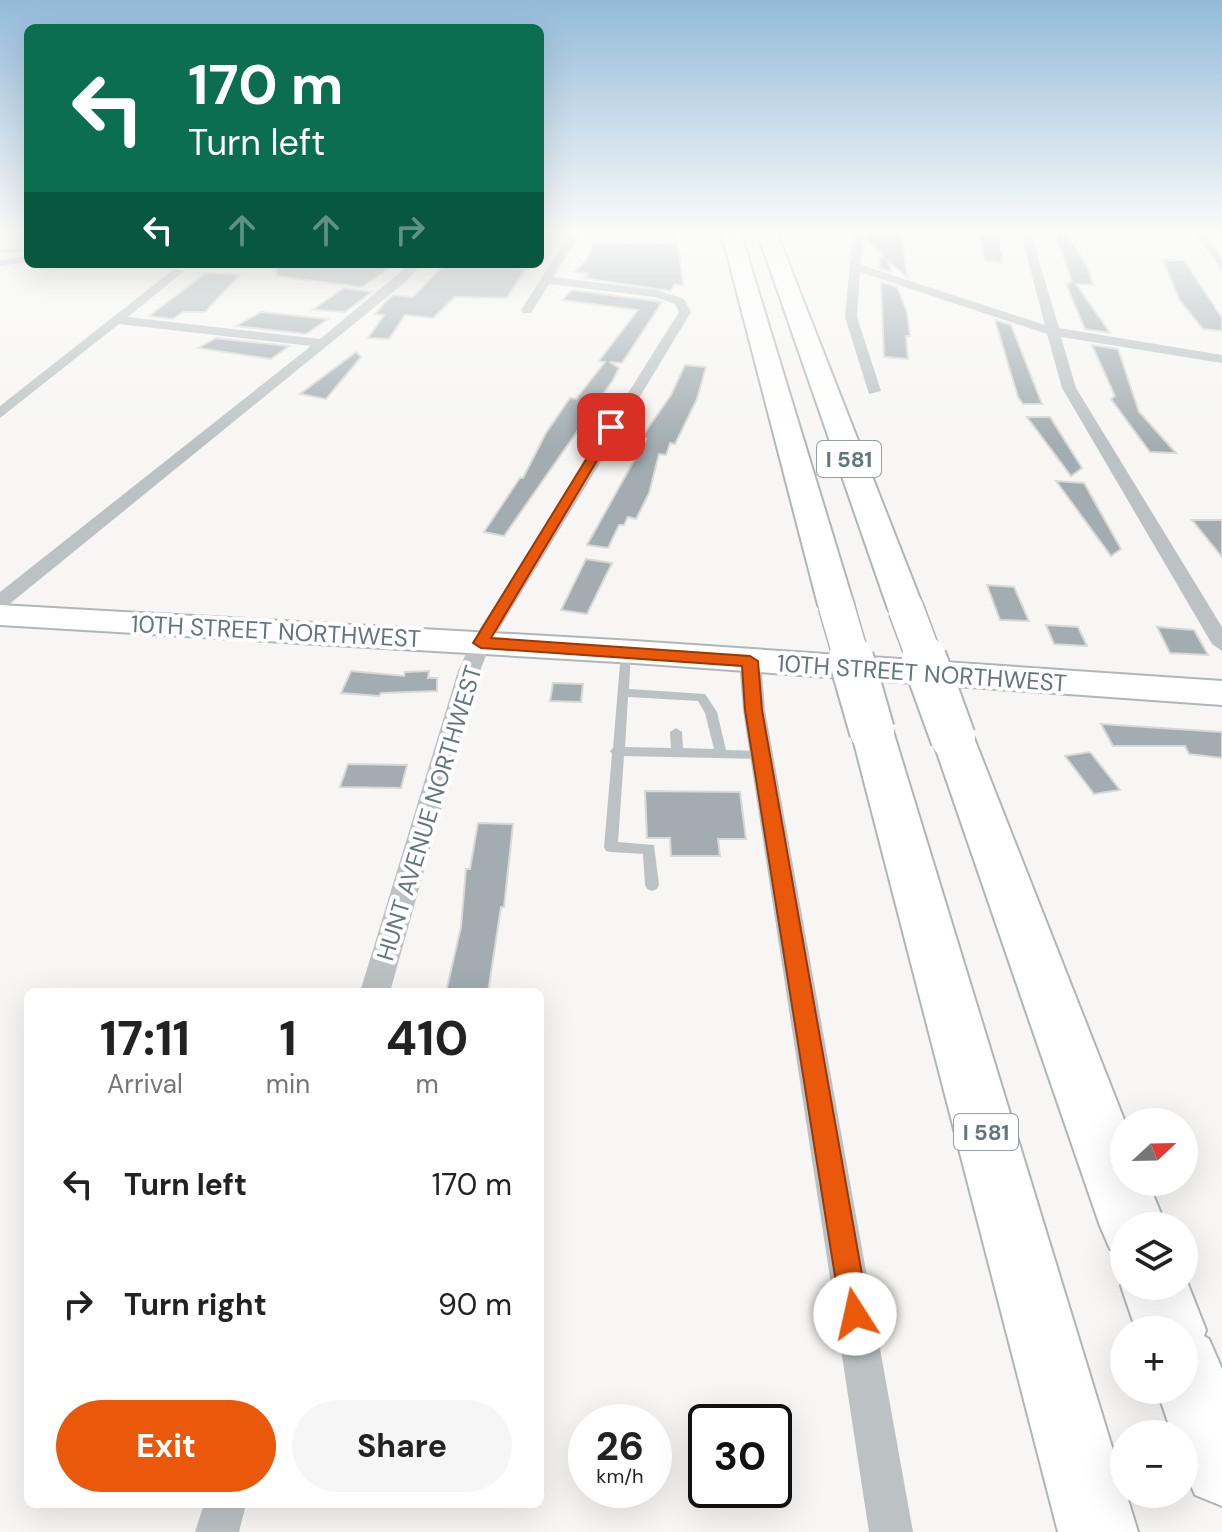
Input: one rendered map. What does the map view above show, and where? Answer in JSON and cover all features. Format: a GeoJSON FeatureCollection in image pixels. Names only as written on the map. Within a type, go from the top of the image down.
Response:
{"type":"FeatureCollection","features":[{"type":"Feature","properties":{"kind":"highway","name":"I 581"},"geometry":{"type":"LineString","coordinates":[[750,302],[1098,1532]]}},
{"type":"Feature","properties":{"kind":"highway","name":"I 581"},"geometry":{"type":"LineString","coordinates":[[792,302],[1128,1212]]}},
{"type":"Feature","properties":{"kind":"highway"},"geometry":{"type":"LineString","coordinates":[[1198,1402],[1222,1468]]}},
{"type":"Feature","properties":{"kind":"main road","name":"10TH STREET NORTHWEST"},"geometry":{"type":"LineString","coordinates":[[0,615],[626,652],[1222,693]]}},
{"type":"Feature","properties":{"kind":"street"},"geometry":{"type":"LineString","coordinates":[[0,413],[138,302]]}},
{"type":"Feature","properties":{"kind":"street"},"geometry":{"type":"LineString","coordinates":[[0,602],[373,302]]}},
{"type":"Feature","properties":{"kind":"street"},"geometry":{"type":"LineString","coordinates":[[527,310],[532,302]]}},
{"type":"Feature","properties":{"kind":"street","name":"HUNT AVENUE NORTHWEST"},"geometry":{"type":"LineString","coordinates":[[376,988],[469,671],[481,643],[685,312],[680,302]]}},
{"type":"Feature","properties":{"kind":"street"},"geometry":{"type":"LineString","coordinates":[[853,302],[852,331],[874,391]]}},
{"type":"Feature","properties":{"kind":"street"},"geometry":{"type":"LineString","coordinates":[[965,302],[1051,331],[1222,359]]}},
{"type":"Feature","properties":{"kind":"street"},"geometry":{"type":"LineString","coordinates":[[1044,302],[1069,388],[1222,644]]}},
{"type":"Feature","properties":{"kind":"street"},"geometry":{"type":"LineString","coordinates":[[116,320],[322,343]]}},
{"type":"Feature","properties":{"kind":"street"},"geometry":{"type":"LineString","coordinates":[[750,661],[761,755],[891,1532]]}},
{"type":"Feature","properties":{"kind":"street"},"geometry":{"type":"LineString","coordinates":[[217,1532],[224,1508]]}},
{"type":"Feature","properties":{"kind":"lane"},"geometry":{"type":"LineString","coordinates":[[626,652],[611,847],[649,849],[652,885]]}},
{"type":"Feature","properties":{"kind":"lane"},"geometry":{"type":"LineString","coordinates":[[622,693],[701,697],[711,712],[721,754]]}},
{"type":"Feature","properties":{"kind":"lane"},"geometry":{"type":"LineString","coordinates":[[676,732],[677,753]]}},
{"type":"Feature","properties":{"kind":"lane"},"geometry":{"type":"LineString","coordinates":[[616,751],[761,755]]}},
{"type":"Feature","properties":{"kind":"building"},"geometry":{"type":"Polygon","coordinates":[[[167,302],[214,302],[205,312],[183,312],[173,319],[149,316],[167,302]]]}},
{"type":"Feature","properties":{"kind":"building"},"geometry":{"type":"Polygon","coordinates":[[[323,302],[358,302],[345,312],[312,310],[323,302]]]}},
{"type":"Feature","properties":{"kind":"building"},"geometry":{"type":"Polygon","coordinates":[[[385,302],[449,302],[433,318],[405,315],[389,339],[368,338],[384,315],[375,314],[385,302]]]}},
{"type":"Feature","properties":{"kind":"building"},"geometry":{"type":"Polygon","coordinates":[[[581,302],[662,302],[622,363],[610,362],[619,368],[613,380],[504,536],[484,532],[520,478],[523,478],[546,433],[570,398],[576,399],[605,362],[599,361],[638,310],[581,302]]]}},
{"type":"Feature","properties":{"kind":"building"},"geometry":{"type":"Polygon","coordinates":[[[882,302],[903,302],[910,336],[906,336],[908,359],[884,357],[882,302]]]}},
{"type":"Feature","properties":{"kind":"building"},"geometry":{"type":"Polygon","coordinates":[[[1074,302],[1089,302],[1110,333],[1085,329],[1074,302]]]}},
{"type":"Feature","properties":{"kind":"building"},"geometry":{"type":"Polygon","coordinates":[[[1182,302],[1212,302],[1222,318],[1222,331],[1203,329],[1182,302]]]}},
{"type":"Feature","properties":{"kind":"building"},"geometry":{"type":"Polygon","coordinates":[[[261,312],[328,319],[306,334],[236,326],[261,312]]]}},
{"type":"Feature","properties":{"kind":"building"},"geometry":{"type":"Polygon","coordinates":[[[995,320],[1011,325],[1042,404],[1023,404],[1018,397],[995,320]]]}},
{"type":"Feature","properties":{"kind":"building"},"geometry":{"type":"Polygon","coordinates":[[[216,338],[289,346],[271,359],[198,348],[216,338]]]}},
{"type":"Feature","properties":{"kind":"building"},"geometry":{"type":"Polygon","coordinates":[[[1092,345],[1118,349],[1139,412],[1176,453],[1150,452],[1111,399],[1115,396],[1092,345]]]}},
{"type":"Feature","properties":{"kind":"building"},"geometry":{"type":"Polygon","coordinates":[[[356,352],[361,357],[326,399],[300,394],[356,352]]]}},
{"type":"Feature","properties":{"kind":"building"},"geometry":{"type":"Polygon","coordinates":[[[685,365],[706,367],[697,399],[675,444],[670,443],[666,455],[659,454],[649,493],[636,519],[628,517],[624,525],[619,525],[608,548],[587,545],[646,439],[641,438],[671,395],[685,365]]]}},
{"type":"Feature","properties":{"kind":"building"},"geometry":{"type":"Polygon","coordinates":[[[1027,417],[1050,417],[1082,468],[1071,476],[1027,417]]]}},
{"type":"Feature","properties":{"kind":"building"},"geometry":{"type":"Polygon","coordinates":[[[1056,481],[1084,483],[1121,549],[1111,556],[1056,481]]]}},
{"type":"Feature","properties":{"kind":"building"},"geometry":{"type":"Polygon","coordinates":[[[1192,520],[1222,520],[1222,557],[1192,520]]]}},
{"type":"Feature","properties":{"kind":"building"},"geometry":{"type":"Polygon","coordinates":[[[586,559],[612,563],[587,614],[561,610],[586,559]]]}},
{"type":"Feature","properties":{"kind":"building"},"geometry":{"type":"Polygon","coordinates":[[[987,585],[1014,587],[1029,621],[1000,620],[987,585]]]}},
{"type":"Feature","properties":{"kind":"building"},"geometry":{"type":"Polygon","coordinates":[[[1046,625],[1078,627],[1087,646],[1054,644],[1046,625]]]}},
{"type":"Feature","properties":{"kind":"building"},"geometry":{"type":"Polygon","coordinates":[[[1157,627],[1194,630],[1208,655],[1170,653],[1157,627]]]}},
{"type":"Feature","properties":{"kind":"building"},"geometry":{"type":"Polygon","coordinates":[[[351,671],[404,676],[405,672],[429,671],[428,678],[437,678],[437,691],[381,693],[379,696],[341,693],[351,671]]]}},
{"type":"Feature","properties":{"kind":"building"},"geometry":{"type":"Polygon","coordinates":[[[553,683],[583,684],[581,702],[550,701],[553,683]]]}},
{"type":"Feature","properties":{"kind":"building"},"geometry":{"type":"Polygon","coordinates":[[[1101,724],[1222,732],[1222,758],[1189,754],[1185,746],[1113,746],[1101,724]]]}},
{"type":"Feature","properties":{"kind":"building"},"geometry":{"type":"Polygon","coordinates":[[[1090,752],[1120,790],[1094,794],[1065,756],[1090,752]]]}},
{"type":"Feature","properties":{"kind":"building"},"geometry":{"type":"Polygon","coordinates":[[[348,764],[407,765],[401,788],[340,787],[348,764]]]}},
{"type":"Feature","properties":{"kind":"building"},"geometry":{"type":"Polygon","coordinates":[[[645,791],[740,792],[746,839],[718,839],[720,856],[671,856],[670,838],[647,838],[645,791]]]}},
{"type":"Feature","properties":{"kind":"building"},"geometry":{"type":"Polygon","coordinates":[[[478,823],[513,824],[504,907],[501,907],[489,988],[447,988],[461,927],[466,869],[470,869],[478,823]]]}},
{"type":"Feature","properties":{"kind":"route"},"geometry":{"type":"LineString","coordinates":[[611,427],[481,643],[750,661],[754,710],[855,1314]]}}]}
